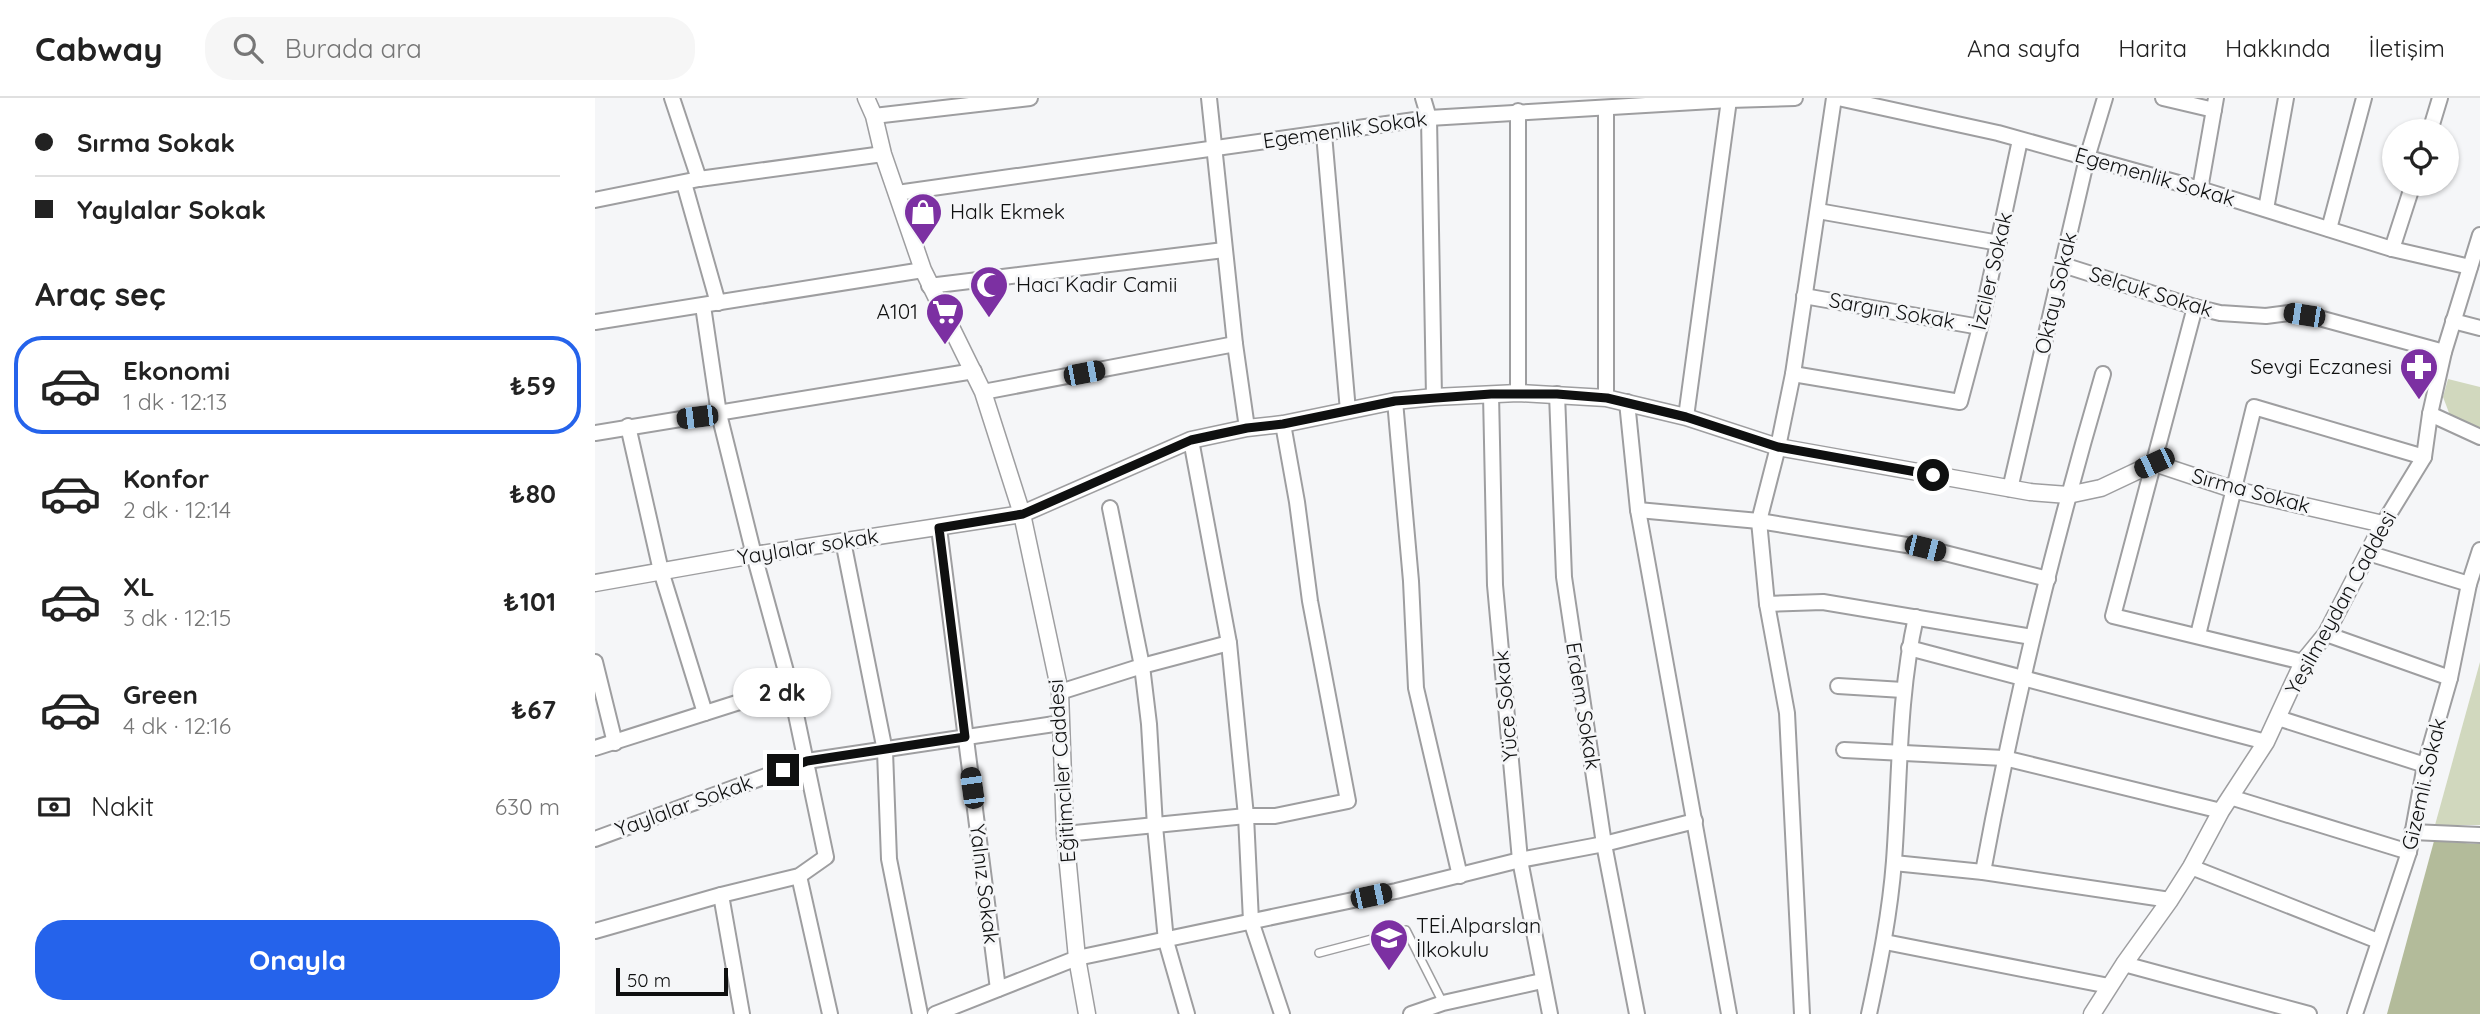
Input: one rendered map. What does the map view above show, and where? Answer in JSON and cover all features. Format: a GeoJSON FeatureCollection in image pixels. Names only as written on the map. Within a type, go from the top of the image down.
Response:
{"type":"FeatureCollection","features":[{"type":"Feature","properties":{"kind":"street"},"geometry":{"type":"LineString","coordinates":[[672,98],[699,179]]}},
{"type":"Feature","properties":{"kind":"street","name":"Eğitimciler Caddesi"},"geometry":{"type":"LineString","coordinates":[[866,98],[922,270],[983,392],[1023,514],[1060,692],[1065,834],[1077,958],[1087,1014]]}},
{"type":"Feature","properties":{"kind":"street"},"geometry":{"type":"LineString","coordinates":[[874,116],[1030,98]]}},
{"type":"Feature","properties":{"kind":"street"},"geometry":{"type":"LineString","coordinates":[[1209,98],[1224,250],[1247,428]]}},
{"type":"Feature","properties":{"kind":"street"},"geometry":{"type":"LineString","coordinates":[[1423,98],[1429,118],[1434,397]]}},
{"type":"Feature","properties":{"kind":"street","name":"Egemenlik Sokak"},"geometry":{"type":"LineString","coordinates":[[897,193],[1429,118],[1518,111],[1795,98]]}},
{"type":"Feature","properties":{"kind":"street"},"geometry":{"type":"LineString","coordinates":[[1805,1013],[1787,713],[1767,604],[1759,520],[1793,374],[1836,98]]}},
{"type":"Feature","properties":{"kind":"street","name":"Egemenlik Sokak"},"geometry":{"type":"LineString","coordinates":[[1836,98],[2020,139],[2200,189],[2392,249],[2470,267]]}},
{"type":"Feature","properties":{"kind":"street","name":"Oktay Sokak"},"geometry":{"type":"LineString","coordinates":[[2010,489],[2087,158],[2105,98]]}},
{"type":"Feature","properties":{"kind":"street"},"geometry":{"type":"LineString","coordinates":[[2163,98],[2215,104],[2200,189]]}},
{"type":"Feature","properties":{"kind":"street"},"geometry":{"type":"LineString","coordinates":[[2266,209],[2287,98]]}},
{"type":"Feature","properties":{"kind":"street"},"geometry":{"type":"LineString","coordinates":[[2329,229],[2364,98]]}},
{"type":"Feature","properties":{"kind":"street"},"geometry":{"type":"LineString","coordinates":[[2434,119],[2440,98]]}},
{"type":"Feature","properties":{"kind":"street"},"geometry":{"type":"LineString","coordinates":[[1686,417],[1729,100]]}},
{"type":"Feature","properties":{"kind":"street"},"geometry":{"type":"LineString","coordinates":[[1606,108],[1607,398]]}},
{"type":"Feature","properties":{"kind":"street"},"geometry":{"type":"LineString","coordinates":[[1518,111],[1518,393]]}},
{"type":"Feature","properties":{"kind":"street"},"geometry":{"type":"LineString","coordinates":[[1324,134],[1348,411]]}},
{"type":"Feature","properties":{"kind":"street","name":"İzciler Sokak"},"geometry":{"type":"LineString","coordinates":[[1793,374],[1960,402],[1980,327],[2020,139]]}},
{"type":"Feature","properties":{"kind":"street"},"geometry":{"type":"LineString","coordinates":[[595,200],[699,179],[883,154]]}},
{"type":"Feature","properties":{"kind":"street"},"geometry":{"type":"LineString","coordinates":[[595,931],[720,895],[799,876],[826,857],[790,686],[719,414],[710,305],[684,183]]}},
{"type":"Feature","properties":{"kind":"street"},"geometry":{"type":"LineString","coordinates":[[2392,249],[2409,196]]}},
{"type":"Feature","properties":{"kind":"street"},"geometry":{"type":"LineString","coordinates":[[1818,211],[1999,243]]}},
{"type":"Feature","properties":{"kind":"street","name":"Yeşilmeydan Caddesi"},"geometry":{"type":"LineString","coordinates":[[2092,1014],[2170,900],[2266,742],[2303,662],[2326,634],[2383,524],[2424,457],[2430,414],[2444,352],[2479,238]]}},
{"type":"Feature","properties":{"kind":"street"},"geometry":{"type":"LineString","coordinates":[[929,286],[1224,250]]}},
{"type":"Feature","properties":{"kind":"street","name":"Selçuk Sokak"},"geometry":{"type":"LineString","coordinates":[[2063,265],[2220,313],[2266,316],[2289,313],[2319,318],[2444,352]]}},
{"type":"Feature","properties":{"kind":"street"},"geometry":{"type":"LineString","coordinates":[[595,322],[922,270]]}},
{"type":"Feature","properties":{"kind":"street","name":"Sargın Sokak"},"geometry":{"type":"LineString","coordinates":[[1804,296],[1980,327]]}},
{"type":"Feature","properties":{"kind":"street"},"geometry":{"type":"LineString","coordinates":[[2195,307],[2113,615],[2303,662]]}},
{"type":"Feature","properties":{"kind":"street"},"geometry":{"type":"LineString","coordinates":[[2453,321],[2480,328]]}},
{"type":"Feature","properties":{"kind":"street"},"geometry":{"type":"LineString","coordinates":[[983,392],[1235,344]]}},
{"type":"Feature","properties":{"kind":"street"},"geometry":{"type":"LineString","coordinates":[[595,433],[974,371]]}},
{"type":"Feature","properties":{"kind":"street"},"geometry":{"type":"LineString","coordinates":[[1983,872],[2004,758],[2032,637],[2068,495],[2103,374]]}},
{"type":"Feature","properties":{"kind":"street"},"geometry":{"type":"LineString","coordinates":[[1023,514],[1191,440],[1395,401],[1491,394],[1557,394],[1607,398],[1686,417],[1778,447],[2010,489],[2068,495],[2101,488],[2154,463]]}},
{"type":"Feature","properties":{"kind":"street","name":"Yüce Sokak"},"geometry":{"type":"LineString","coordinates":[[1491,394],[1495,585],[1520,860],[1550,1014]]}},
{"type":"Feature","properties":{"kind":"street","name":"Erdem Sokak"},"geometry":{"type":"LineString","coordinates":[[1557,394],[1564,577],[1604,844],[1637,1014]]}},
{"type":"Feature","properties":{"kind":"street"},"geometry":{"type":"LineString","coordinates":[[1395,401],[1411,580],[1416,688],[1460,876]]}},
{"type":"Feature","properties":{"kind":"street"},"geometry":{"type":"LineString","coordinates":[[1627,402],[1638,510],[1729,1014]]}},
{"type":"Feature","properties":{"kind":"street"},"geometry":{"type":"LineString","coordinates":[[2198,635],[2254,407],[2424,457]]}},
{"type":"Feature","properties":{"kind":"street"},"geometry":{"type":"LineString","coordinates":[[2430,414],[2480,438]]}},
{"type":"Feature","properties":{"kind":"street"},"geometry":{"type":"LineString","coordinates":[[1065,834],[1246,816],[1275,816],[1348,801],[1311,601],[1283,424]]}},
{"type":"Feature","properties":{"kind":"street"},"geometry":{"type":"LineString","coordinates":[[628,426],[661,571],[705,713]]}},
{"type":"Feature","properties":{"kind":"street"},"geometry":{"type":"LineString","coordinates":[[1191,440],[1229,643],[1246,816],[1251,921],[1282,1014]]}},
{"type":"Feature","properties":{"kind":"street","name":"Sırma Sokak"},"geometry":{"type":"LineString","coordinates":[[2154,463],[2235,490],[2383,524]]}},
{"type":"Feature","properties":{"kind":"street"},"geometry":{"type":"LineString","coordinates":[[1110,509],[1142,666],[1166,941],[1187,1014]]}},
{"type":"Feature","properties":{"kind":"street"},"geometry":{"type":"LineString","coordinates":[[1638,510],[1759,520],[1925,548],[2048,579]]}},
{"type":"Feature","properties":{"kind":"street","name":"Yaylalar sokak"},"geometry":{"type":"LineString","coordinates":[[595,583],[754,555],[1023,514]]}},
{"type":"Feature","properties":{"kind":"street","name":"Yalnız Sokak"},"geometry":{"type":"LineString","coordinates":[[939,528],[998,989]]}},
{"type":"Feature","properties":{"kind":"street"},"geometry":{"type":"LineString","coordinates":[[843,541],[885,751],[889,859],[920,1014]]}},
{"type":"Feature","properties":{"kind":"street","name":"Gizemli Sokak"},"geometry":{"type":"LineString","coordinates":[[2355,1014],[2409,852],[2425,765],[2450,678],[2469,584],[2480,550]]}},
{"type":"Feature","properties":{"kind":"street"},"geometry":{"type":"LineString","coordinates":[[2368,553],[2469,584]]}},
{"type":"Feature","properties":{"kind":"street"},"geometry":{"type":"LineString","coordinates":[[1767,604],[1823,602],[2032,637]]}},
{"type":"Feature","properties":{"kind":"street"},"geometry":{"type":"LineString","coordinates":[[1869,1014],[1885,942],[1894,863],[1903,690],[1916,617]]}},
{"type":"Feature","properties":{"kind":"street"},"geometry":{"type":"LineString","coordinates":[[2326,634],[2450,678]]}},
{"type":"Feature","properties":{"kind":"street"},"geometry":{"type":"LineString","coordinates":[[1060,692],[1142,666],[1229,643]]}},
{"type":"Feature","properties":{"kind":"street"},"geometry":{"type":"LineString","coordinates":[[1909,648],[2266,742]]}},
{"type":"Feature","properties":{"kind":"street"},"geometry":{"type":"LineString","coordinates":[[595,662],[615,743]]}},
{"type":"Feature","properties":{"kind":"street"},"geometry":{"type":"LineString","coordinates":[[595,748],[790,686]]}},
{"type":"Feature","properties":{"kind":"street"},"geometry":{"type":"LineString","coordinates":[[1838,686],[1903,690]]}},
{"type":"Feature","properties":{"kind":"street"},"geometry":{"type":"LineString","coordinates":[[2278,718],[2425,765]]}},
{"type":"Feature","properties":{"kind":"street","name":"Yaylalar Sokak"},"geometry":{"type":"LineString","coordinates":[[595,839],[807,761],[1061,723]]}},
{"type":"Feature","properties":{"kind":"street"},"geometry":{"type":"LineString","coordinates":[[1843,750],[2004,758],[2226,804],[2409,852]]}},
{"type":"Feature","properties":{"kind":"street"},"geometry":{"type":"LineString","coordinates":[[935,1014],[1077,958],[1460,876],[1695,821]]}},
{"type":"Feature","properties":{"kind":"street"},"geometry":{"type":"LineString","coordinates":[[2412,832],[2472,832],[2480,835]]}},
{"type":"Feature","properties":{"kind":"street"},"geometry":{"type":"LineString","coordinates":[[1894,863],[1983,872],[2170,900]]}},
{"type":"Feature","properties":{"kind":"street"},"geometry":{"type":"LineString","coordinates":[[2191,867],[2378,941]]}},
{"type":"Feature","properties":{"kind":"street"},"geometry":{"type":"LineString","coordinates":[[799,876],[830,1014]]}},
{"type":"Feature","properties":{"kind":"street"},"geometry":{"type":"LineString","coordinates":[[720,895],[742,1014]]}},
{"type":"Feature","properties":{"kind":"street"},"geometry":{"type":"LineString","coordinates":[[1885,942],[2109,986]]}},
{"type":"Feature","properties":{"kind":"street"},"geometry":{"type":"LineString","coordinates":[[2124,964],[2309,1014]]}},
{"type":"Feature","properties":{"kind":"street"},"geometry":{"type":"LineString","coordinates":[[1411,1014],[1443,1003],[1542,981]]}},
{"type":"Feature","properties":{"kind":"lane"},"geometry":{"type":"LineString","coordinates":[[1319,953],[1406,930],[1443,1003]]}},
{"type":"Feature","properties":{"kind":"green space"},"geometry":{"type":"Polygon","coordinates":[[[2448,379],[2480,387],[2480,430],[2451,418],[2443,397],[2448,379]]]}},
{"type":"Feature","properties":{"kind":"green space"},"geometry":{"type":"Polygon","coordinates":[[[2480,662],[2480,825],[2435,825],[2480,662]]]}},
{"type":"Feature","properties":{"kind":"green space"},"geometry":{"type":"Polygon","coordinates":[[[2434,841],[2480,844],[2480,1014],[2387,1014],[2434,841]]]}},
{"type":"Feature","properties":{"kind":"place","name":"Halk Ekmek"},"geometry":{"type":"Point","coordinates":[923,246]}},
{"type":"Feature","properties":{"kind":"place","name":"Hacı Kadir Camii"},"geometry":{"type":"Point","coordinates":[989,319]}},
{"type":"Feature","properties":{"kind":"place","name":"A101"},"geometry":{"type":"Point","coordinates":[945,346]}},
{"type":"Feature","properties":{"kind":"place","name":"Sevgi Eczanesi"},"geometry":{"type":"Point","coordinates":[2419,401]}},
{"type":"Feature","properties":{"kind":"place","name":"TEİ.Alparslan İlkokulu"},"geometry":{"type":"Point","coordinates":[1389,972]}},
{"type":"Feature","properties":{"kind":"route"},"geometry":{"type":"LineString","coordinates":[[783,770],[807,761],[965,737],[939,528],[1023,514],[1191,440],[1395,401],[1491,394],[1557,394],[1607,398],[1686,417],[1778,447],[1933,475]]}}]}
